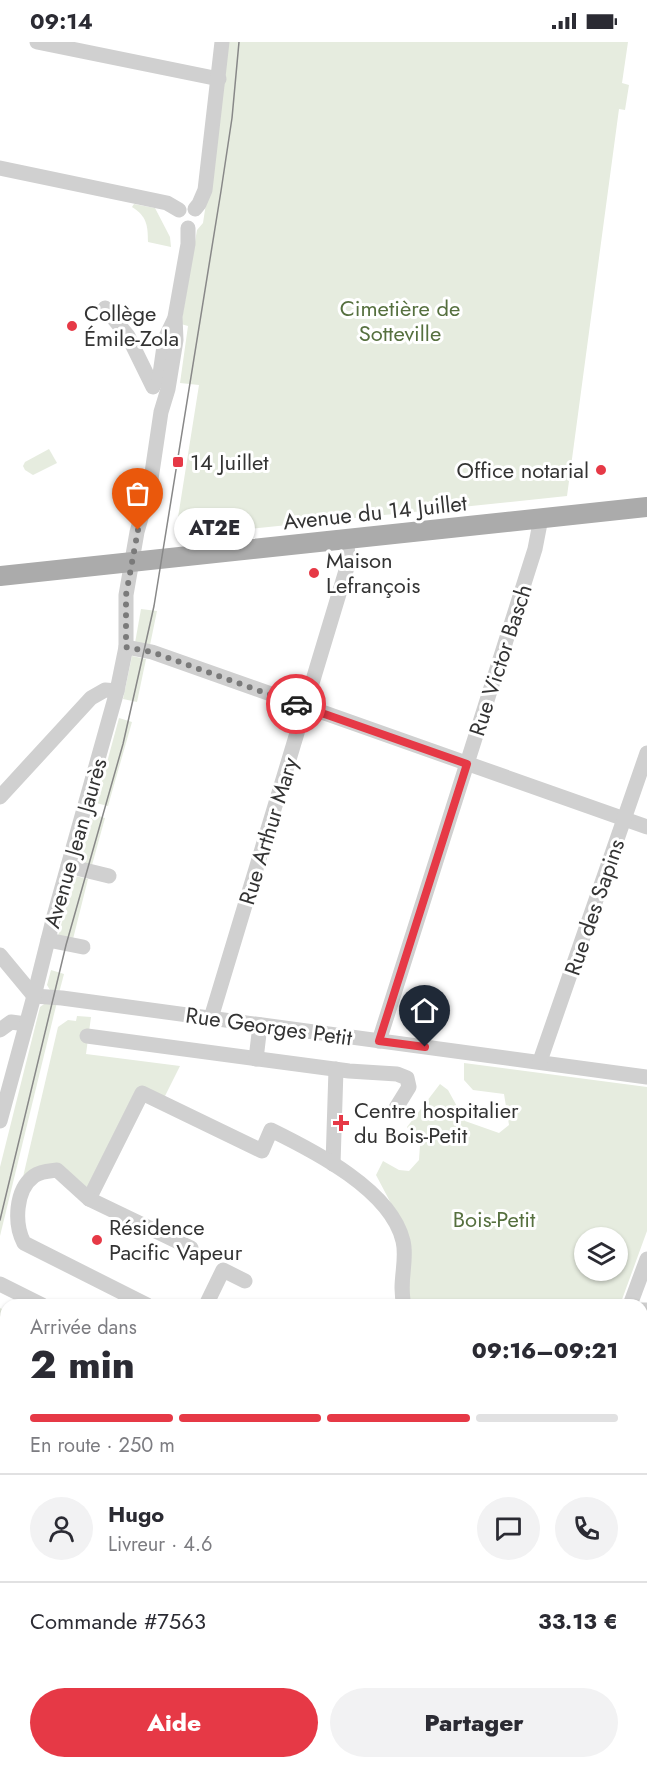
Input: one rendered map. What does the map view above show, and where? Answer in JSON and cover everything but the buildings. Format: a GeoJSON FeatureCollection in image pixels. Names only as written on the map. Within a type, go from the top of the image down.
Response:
{"type":"FeatureCollection","features":[{"type":"Feature","properties":{"kind":"main road","name":"Avenue du 14 Juillet"},"geometry":{"type":"LineString","coordinates":[[0,576],[647,507]]}},
{"type":"Feature","properties":{"kind":"street"},"geometry":{"type":"LineString","coordinates":[[37,42],[219,80]]}},
{"type":"Feature","properties":{"kind":"street"},"geometry":{"type":"LineString","coordinates":[[0,168],[167,203],[187,210],[200,204],[205,190],[222,42]]}},
{"type":"Feature","properties":{"kind":"street","name":"Avenue Jean Jaurès"},"geometry":{"type":"LineString","coordinates":[[0,1121],[117,691],[126,647],[126,595],[137,532],[150,486],[161,412],[156,398],[165,339],[176,317],[188,244],[188,228],[197,222],[198,215],[187,210]]}},
{"type":"Feature","properties":{"kind":"street"},"geometry":{"type":"LineString","coordinates":[[105,308],[128,336],[153,387]]}},
{"type":"Feature","properties":{"kind":"street","name":"Rue Victor Basch"},"geometry":{"type":"LineString","coordinates":[[379,1041],[535,549],[541,519]]}},
{"type":"Feature","properties":{"kind":"street","name":"Rue Arthur Mary"},"geometry":{"type":"LineString","coordinates":[[211,1018],[348,564],[347,539]]}},
{"type":"Feature","properties":{"kind":"street"},"geometry":{"type":"LineString","coordinates":[[126,647],[156,653],[647,827]]}},
{"type":"Feature","properties":{"kind":"street"},"geometry":{"type":"LineString","coordinates":[[0,795],[91,698],[105,690],[117,691]]}},
{"type":"Feature","properties":{"kind":"street","name":"Rue des Sapins"},"geometry":{"type":"LineString","coordinates":[[540,1061],[647,753]]}},
{"type":"Feature","properties":{"kind":"street"},"geometry":{"type":"LineString","coordinates":[[68,866],[109,876]]}},
{"type":"Feature","properties":{"kind":"street"},"geometry":{"type":"LineString","coordinates":[[48,940],[82,948]]}},
{"type":"Feature","properties":{"kind":"street"},"geometry":{"type":"LineString","coordinates":[[0,955],[34,996]]}},
{"type":"Feature","properties":{"kind":"street","name":"Rue Georges Petit"},"geometry":{"type":"LineString","coordinates":[[34,996],[540,1061],[647,1077]]}},
{"type":"Feature","properties":{"kind":"street"},"geometry":{"type":"LineString","coordinates":[[0,1030],[11,1022],[26,1024]]}},
{"type":"Feature","properties":{"kind":"street"},"geometry":{"type":"LineString","coordinates":[[256,1059],[260,1025]]}},
{"type":"Feature","properties":{"kind":"street"},"geometry":{"type":"LineString","coordinates":[[87,1036],[336,1069],[398,1074],[407,1078],[409,1087],[396,1108]]}},
{"type":"Feature","properties":{"kind":"street"},"geometry":{"type":"LineString","coordinates":[[333,1164],[336,1069]]}},
{"type":"Feature","properties":{"kind":"street"},"geometry":{"type":"LineString","coordinates":[[89,1199],[141,1093],[262,1151],[271,1130],[317,1153],[385,1206],[396,1222],[403,1240],[405,1254],[401,1275],[403,1299]]}},
{"type":"Feature","properties":{"kind":"street"},"geometry":{"type":"LineString","coordinates":[[135,1299],[24,1242],[19,1233],[19,1208],[25,1185],[35,1176],[57,1170],[89,1199],[191,1248]]}},
{"type":"Feature","properties":{"kind":"street"},"geometry":{"type":"LineString","coordinates":[[632,1299],[647,1259]]}},
{"type":"Feature","properties":{"kind":"street"},"geometry":{"type":"LineString","coordinates":[[209,1299],[223,1270],[245,1281]]}},
{"type":"Feature","properties":{"kind":"street"},"geometry":{"type":"LineString","coordinates":[[0,1284],[30,1299]]}},
{"type":"Feature","properties":{"kind":"green space","name":"Cimetière de Sotteville"},"geometry":{"type":"Polygon","coordinates":[[[225,42],[628,42],[622,83],[629,85],[625,110],[619,109],[567,496],[183,536],[176,530],[199,385],[180,383],[188,326],[181,324],[197,230],[203,223],[218,125],[225,42]]]}},
{"type":"Feature","properties":{"kind":"green space"},"geometry":{"type":"Polygon","coordinates":[[[134,204],[155,208],[170,237],[171,247],[148,242],[146,222],[141,214],[132,207],[134,204]]]}},
{"type":"Feature","properties":{"kind":"green space"},"geometry":{"type":"Polygon","coordinates":[[[49,449],[57,463],[33,475],[25,470],[23,466],[25,462],[49,449]]]}},
{"type":"Feature","properties":{"kind":"green space"},"geometry":{"type":"Polygon","coordinates":[[[141,609],[157,611],[150,645],[135,643],[141,609]]]}},
{"type":"Feature","properties":{"kind":"green space"},"geometry":{"type":"Polygon","coordinates":[[[132,656],[146,659],[137,702],[123,699],[132,656]]]}},
{"type":"Feature","properties":{"kind":"green space"},"geometry":{"type":"Polygon","coordinates":[[[119,718],[132,722],[108,806],[96,803],[119,718]]]}},
{"type":"Feature","properties":{"kind":"green space"},"geometry":{"type":"Polygon","coordinates":[[[92,814],[105,818],[92,865],[79,862],[92,814]]]}},
{"type":"Feature","properties":{"kind":"green space"},"geometry":{"type":"Polygon","coordinates":[[[75,876],[88,879],[73,939],[58,936],[75,876]]]}},
{"type":"Feature","properties":{"kind":"green space"},"geometry":{"type":"Polygon","coordinates":[[[51,970],[64,974],[59,993],[50,990],[47,985],[51,970]]]}},
{"type":"Feature","properties":{"kind":"green space"},"geometry":{"type":"Polygon","coordinates":[[[47,1002],[57,1002],[0,1236],[0,1167],[40,1007],[47,1002]]]}},
{"type":"Feature","properties":{"kind":"green space"},"geometry":{"type":"Polygon","coordinates":[[[77,1016],[91,1017],[86,1054],[180,1066],[163,1100],[141,1090],[91,1191],[64,1168],[23,1177],[58,1027],[68,1020],[76,1021],[77,1016]]]}},
{"type":"Feature","properties":{"kind":"green space","name":"Bois-Petit"},"geometry":{"type":"Polygon","coordinates":[[[464,1063],[647,1087],[647,1231],[622,1299],[407,1299],[405,1230],[376,1175],[383,1161],[399,1170],[409,1171],[419,1160],[420,1145],[407,1127],[440,1084],[448,1090],[465,1121],[499,1133],[509,1125],[504,1094],[473,1090],[464,1080],[464,1063]]]}},
{"type":"Feature","properties":{"kind":"tram line"},"geometry":{"type":"LineString","coordinates":[[0,1220],[66,945],[123,744],[154,606],[221,191],[232,118],[239,42]]}},
{"type":"Feature","properties":{"kind":"way so far"},"geometry":{"type":"LineString","coordinates":[[138,530],[126,595],[126,647],[152,652],[296,704]]}},
{"type":"Feature","properties":{"kind":"place","name":"Collège Émile-Zola"},"geometry":{"type":"Point","coordinates":[72,326]}},
{"type":"Feature","properties":{"kind":"place","name":"14 Juillet"},"geometry":{"type":"Point","coordinates":[178,462]}},
{"type":"Feature","properties":{"kind":"place","name":"Office notarial"},"geometry":{"type":"Point","coordinates":[601,470]}},
{"type":"Feature","properties":{"kind":"place","name":"AT2E"},"geometry":{"type":"Point","coordinates":[138,530]}},
{"type":"Feature","properties":{"kind":"place","name":"Maison Lefrançois"},"geometry":{"type":"Point","coordinates":[314,573]}},
{"type":"Feature","properties":{"kind":"place","name":"Centre hospitalier du Bois-Petit"},"geometry":{"type":"Point","coordinates":[341,1123]}},
{"type":"Feature","properties":{"kind":"place","name":"Résidence Pacific Vapeur"},"geometry":{"type":"Point","coordinates":[97,1240]}},
{"type":"Feature","properties":{"kind":"route"},"geometry":{"type":"LineString","coordinates":[[296,704],[467,764],[379,1041],[425,1047]]}}]}
